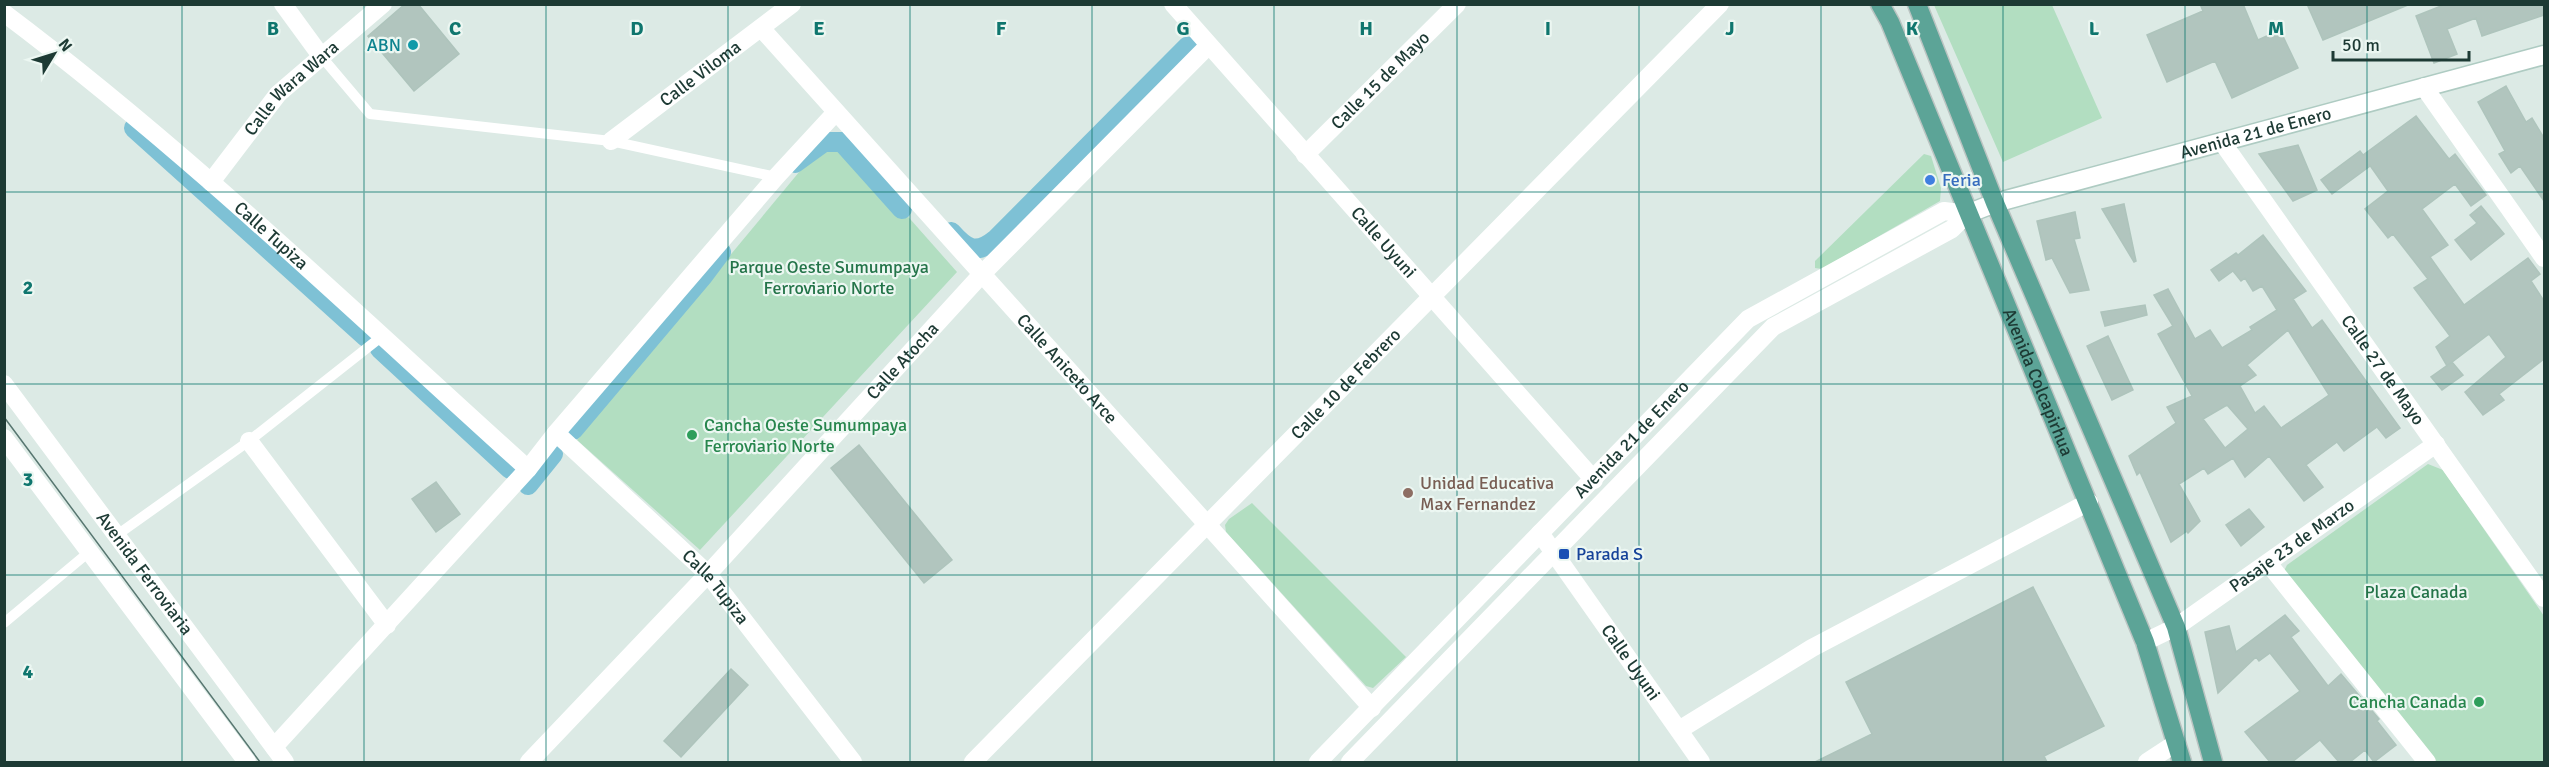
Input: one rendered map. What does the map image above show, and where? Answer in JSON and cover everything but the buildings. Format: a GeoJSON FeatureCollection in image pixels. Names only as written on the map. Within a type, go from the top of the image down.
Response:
{"type":"FeatureCollection","features":[{"type":"Feature","properties":{"kind":"main road","name":"Avenida Colcapirhua"},"geometry":{"type":"LineString","coordinates":[[1880,4],[1890,22],[1967,214],[2089,502],[2145,642],[2182,762]]}},
{"type":"Feature","properties":{"kind":"main road","name":"Avenida Colcapirhua"},"geometry":{"type":"LineString","coordinates":[[1917,4],[1995,203],[2176,627],[2213,762]]}},
{"type":"Feature","properties":{"kind":"street"},"geometry":{"type":"LineString","coordinates":[[283,4],[321,56]]}},
{"type":"Feature","properties":{"kind":"street","name":"Calle Wara Wara"},"geometry":{"type":"LineString","coordinates":[[211,182],[278,94],[383,4]]}},
{"type":"Feature","properties":{"kind":"street","name":"Calle Viloma"},"geometry":{"type":"LineString","coordinates":[[611,141],[792,4]]}},
{"type":"Feature","properties":{"kind":"street","name":"Calle Uyuni"},"geometry":{"type":"LineString","coordinates":[[1173,4],[1594,480]]}},
{"type":"Feature","properties":{"kind":"street","name":"Calle 15 de Mayo"},"geometry":{"type":"LineString","coordinates":[[1305,155],[1457,4]]}},
{"type":"Feature","properties":{"kind":"street","name":"Calle 10 de Febrero"},"geometry":{"type":"LineString","coordinates":[[973,762],[1720,4]]}},
{"type":"Feature","properties":{"kind":"street","name":"Calle Tupiza"},"geometry":{"type":"LineString","coordinates":[[4,13],[71,63],[211,182],[528,470]]}},
{"type":"Feature","properties":{"kind":"street","name":"Calle Aniceto Arce"},"geometry":{"type":"LineString","coordinates":[[760,28],[1372,708]]}},
{"type":"Feature","properties":{"kind":"street","name":"Calle Atocha"},"geometry":{"type":"LineString","coordinates":[[528,762],[708,574],[982,274],[1208,46]]}},
{"type":"Feature","properties":{"kind":"street","name":"Avenida 21 de Enero"},"geometry":{"type":"LineString","coordinates":[[1349,762],[1773,327],[1952,229],[1967,214],[1995,203],[2544,55]]}},
{"type":"Feature","properties":{"kind":"street"},"geometry":{"type":"LineString","coordinates":[[2424,87],[2544,258]]}},
{"type":"Feature","properties":{"kind":"street"},"geometry":{"type":"LineString","coordinates":[[274,747],[528,470],[556,433],[776,177],[836,112]]}},
{"type":"Feature","properties":{"kind":"street","name":"Calle 27 de Mayo"},"geometry":{"type":"LineString","coordinates":[[2222,142],[2544,598]]}},
{"type":"Feature","properties":{"kind":"street","name":"Avenida 21 de Enero"},"geometry":{"type":"LineString","coordinates":[[1318,762],[1748,319],[1944,211],[1967,214]]}},
{"type":"Feature","properties":{"kind":"street","name":"Avenida Ferroviaria"},"geometry":{"type":"LineString","coordinates":[[4,384],[285,762]]}},
{"type":"Feature","properties":{"kind":"street","name":"Calle Tupiza"},"geometry":{"type":"LineString","coordinates":[[556,433],[708,574],[853,762]]}},
{"type":"Feature","properties":{"kind":"street","name":"Avenida Ferroviaria"},"geometry":{"type":"LineString","coordinates":[[4,438],[247,762]]}},
{"type":"Feature","properties":{"kind":"street"},"geometry":{"type":"LineString","coordinates":[[249,441],[387,625]]}},
{"type":"Feature","properties":{"kind":"street","name":"Pasaje 23 de Marzo"},"geometry":{"type":"LineString","coordinates":[[2145,642],[2176,627],[2436,444]]}},
{"type":"Feature","properties":{"kind":"street"},"geometry":{"type":"LineString","coordinates":[[1679,730],[1812,648],[2089,502]]}},
{"type":"Feature","properties":{"kind":"street","name":"Calle Uyuni"},"geometry":{"type":"LineString","coordinates":[[1540,533],[1701,762]]}},
{"type":"Feature","properties":{"kind":"street"},"geometry":{"type":"LineString","coordinates":[[2268,563],[2427,762]]}},
{"type":"Feature","properties":{"kind":"street"},"geometry":{"type":"LineString","coordinates":[[2147,762],[2176,743]]}},
{"type":"Feature","properties":{"kind":"street"},"geometry":{"type":"LineString","coordinates":[[1336,744],[1349,762]]}},
{"type":"Feature","properties":{"kind":"lane"},"geometry":{"type":"LineString","coordinates":[[321,56],[370,114],[611,141],[776,177]]}},
{"type":"Feature","properties":{"kind":"lane"},"geometry":{"type":"LineString","coordinates":[[117,535],[249,441],[381,337]]}},
{"type":"Feature","properties":{"kind":"lane"},"geometry":{"type":"LineString","coordinates":[[4,623],[89,552]]}},
{"type":"Feature","properties":{"kind":"green space"},"geometry":{"type":"Polygon","coordinates":[[[1934,5],[2052,5],[2102,118],[2003,162],[1934,5]]]}},
{"type":"Feature","properties":{"kind":"green space","name":"Parque Oeste Sumumpaya Ferroviario Norte"},"geometry":{"type":"Polygon","coordinates":[[[824,142],[842,142],[957,272],[700,550],[577,440],[824,142]]]}},
{"type":"Feature","properties":{"kind":"green space"},"geometry":{"type":"Polygon","coordinates":[[[1924,154],[1931,156],[1941,188],[1940,201],[1822,269],[1815,268],[1815,261],[1924,154]]]}},
{"type":"Feature","properties":{"kind":"green space","name":"Plaza Canada"},"geometry":{"type":"Polygon","coordinates":[[[2428,464],[2443,470],[2544,616],[2544,762],[2436,762],[2284,571],[2287,565],[2428,464]]]}},
{"type":"Feature","properties":{"kind":"green space"},"geometry":{"type":"Polygon","coordinates":[[[1252,503],[1406,657],[1373,688],[1366,686],[1226,532],[1225,525],[1229,519],[1252,503]]]}},
{"type":"Feature","properties":{"kind":"waterway"},"geometry":{"type":"LineString","coordinates":[[951,232],[962,243],[977,249],[996,239],[1188,46]]}},
{"type":"Feature","properties":{"kind":"waterway"},"geometry":{"type":"LineString","coordinates":[[134,128],[366,337]]}},
{"type":"Feature","properties":{"kind":"waterway"},"geometry":{"type":"LineString","coordinates":[[795,163],[824,142],[842,142],[902,209]]}},
{"type":"Feature","properties":{"kind":"waterway"},"geometry":{"type":"LineString","coordinates":[[573,430],[721,252]]}},
{"type":"Feature","properties":{"kind":"waterway"},"geometry":{"type":"LineString","coordinates":[[380,349],[510,469]]}},
{"type":"Feature","properties":{"kind":"waterway"},"geometry":{"type":"LineString","coordinates":[[528,485],[553,454]]}},
{"type":"Feature","properties":{"kind":"tram line"},"geometry":{"type":"LineString","coordinates":[[4,417],[260,762]]}},
{"type":"Feature","properties":{"kind":"place","name":"ABN"},"geometry":{"type":"Point","coordinates":[413,45]}},
{"type":"Feature","properties":{"kind":"place","name":"Feria"},"geometry":{"type":"Point","coordinates":[1930,180]}},
{"type":"Feature","properties":{"kind":"place","name":"Cancha Oeste Sumumpaya Ferroviario Norte"},"geometry":{"type":"Point","coordinates":[692,435]}},
{"type":"Feature","properties":{"kind":"place","name":"Unidad Educativa Max Fernandez"},"geometry":{"type":"Point","coordinates":[1408,493]}},
{"type":"Feature","properties":{"kind":"place","name":"Parada S"},"geometry":{"type":"Point","coordinates":[1564,554]}},
{"type":"Feature","properties":{"kind":"place","name":"Cancha Canada"},"geometry":{"type":"Point","coordinates":[2479,702]}}]}
